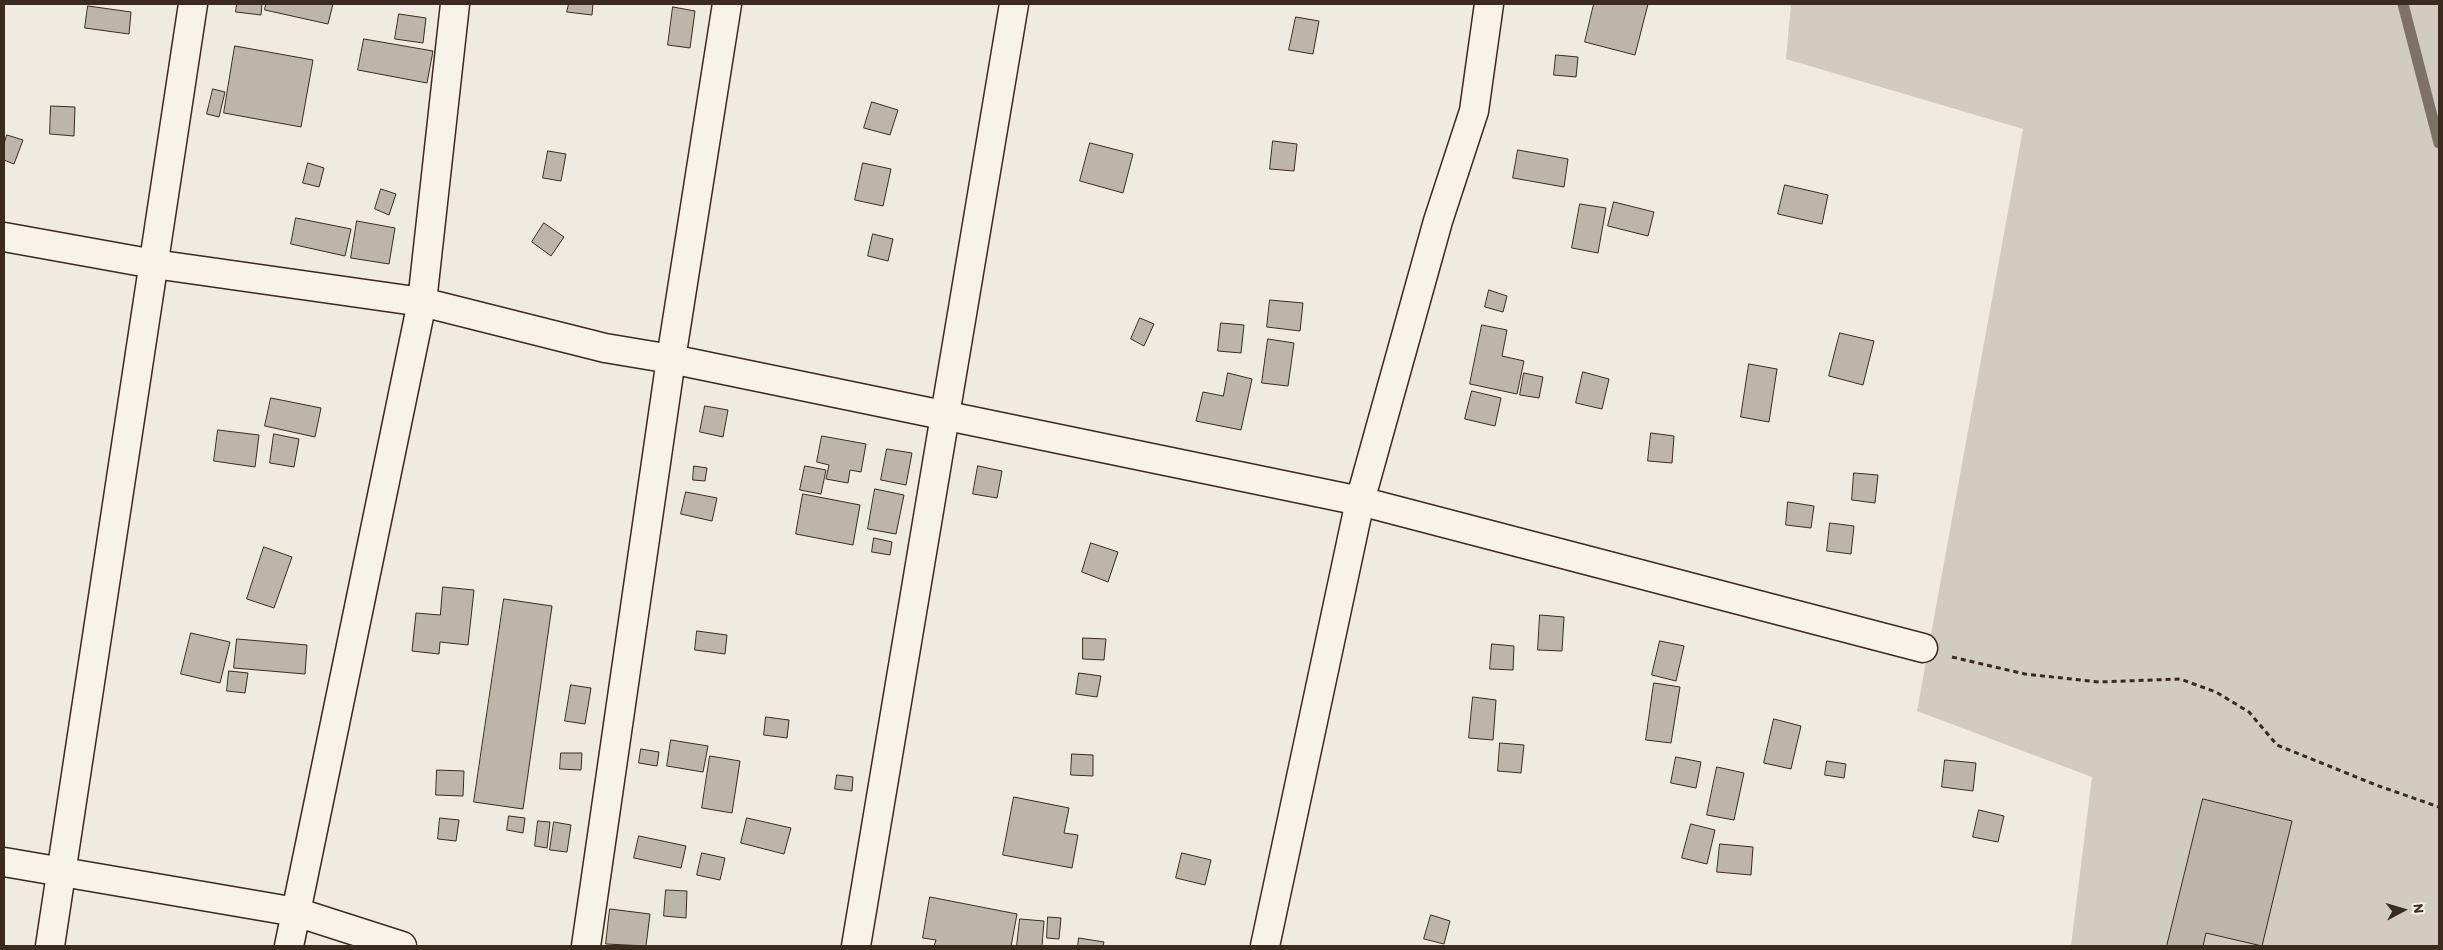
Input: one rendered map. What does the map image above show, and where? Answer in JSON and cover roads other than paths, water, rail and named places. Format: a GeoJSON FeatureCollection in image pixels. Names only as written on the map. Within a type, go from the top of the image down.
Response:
{"type":"FeatureCollection","features":[{"type":"Feature","properties":{"kind":"street"},"geometry":{"type":"LineString","coordinates":[[50,946],[193,4]]}},
{"type":"Feature","properties":{"kind":"street"},"geometry":{"type":"LineString","coordinates":[[288,946],[422,302],[455,4]]}},
{"type":"Feature","properties":{"kind":"street"},"geometry":{"type":"LineString","coordinates":[[586,946],[671,359],[727,4]]}},
{"type":"Feature","properties":{"kind":"street"},"geometry":{"type":"LineString","coordinates":[[856,946],[1014,4]]}},
{"type":"Feature","properties":{"kind":"street"},"geometry":{"type":"LineString","coordinates":[[1265,946],[1360,502],[1438,221],[1474,111],[1489,4]]}},
{"type":"Feature","properties":{"kind":"street"},"geometry":{"type":"LineString","coordinates":[[4,237],[154,264],[422,302],[605,348],[671,359],[1360,502],[1923,648]]}},
{"type":"Feature","properties":{"kind":"street"},"geometry":{"type":"LineString","coordinates":[[4,862],[296,912],[402,946]]}},
{"type":"Feature","properties":{"kind":"waterway"},"geometry":{"type":"LineString","coordinates":[[2403,4],[2439,143]]}}]}
